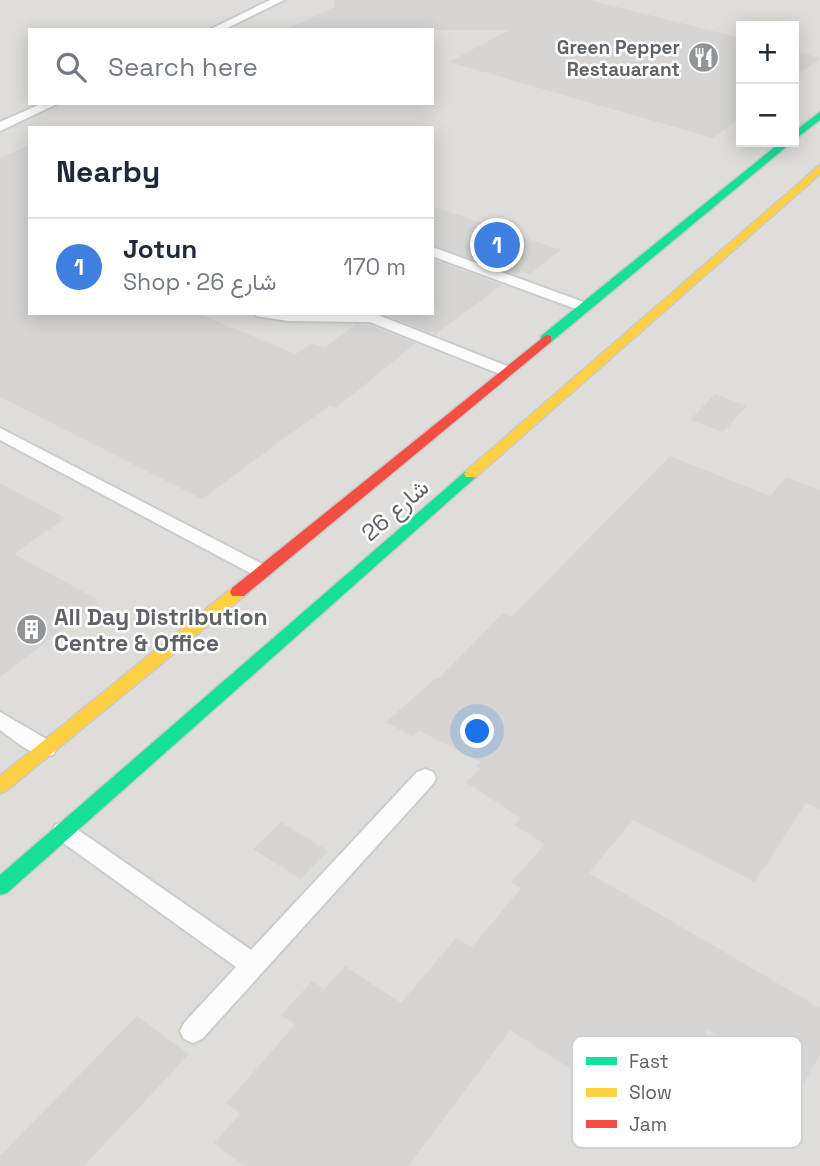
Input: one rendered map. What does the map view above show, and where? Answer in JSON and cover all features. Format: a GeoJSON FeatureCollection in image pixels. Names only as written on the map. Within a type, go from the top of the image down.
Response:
{"type":"FeatureCollection","features":[{"type":"Feature","properties":{"kind":"street"},"geometry":{"type":"LineString","coordinates":[[799,132],[820,115]]}},
{"type":"Feature","properties":{"kind":"street","name":"شارع 26"},"geometry":{"type":"LineString","coordinates":[[0,786],[781,147]]}},
{"type":"Feature","properties":{"kind":"street","name":"شارع 26"},"geometry":{"type":"LineString","coordinates":[[0,887],[438,496],[820,168]]}},
{"type":"Feature","properties":{"kind":"street"},"geometry":{"type":"LineString","coordinates":[[396,460],[402,477]]}},
{"type":"Feature","properties":{"kind":"lane"},"geometry":{"type":"LineString","coordinates":[[218,28],[279,0]]}},
{"type":"Feature","properties":{"kind":"lane"},"geometry":{"type":"LineString","coordinates":[[0,127],[49,105]]}},
{"type":"Feature","properties":{"kind":"lane"},"geometry":{"type":"LineString","coordinates":[[434,252],[584,307]]}},
{"type":"Feature","properties":{"kind":"lane"},"geometry":{"type":"LineString","coordinates":[[275,315],[350,315],[373,318],[506,371]]}},
{"type":"Feature","properties":{"kind":"lane"},"geometry":{"type":"LineString","coordinates":[[0,433],[261,571]]}},
{"type":"Feature","properties":{"kind":"lane"},"geometry":{"type":"LineString","coordinates":[[0,720],[45,749]]}},
{"type":"Feature","properties":{"kind":"lane"},"geometry":{"type":"LineString","coordinates":[[193,1031],[425,778]]}},
{"type":"Feature","properties":{"kind":"lane"},"geometry":{"type":"LineString","coordinates":[[63,831],[253,965]]}},
{"type":"Feature","properties":{"kind":"shaded area"},"geometry":{"type":"Polygon","coordinates":[[[0,0],[820,0],[820,1166],[0,1166],[0,0]]]}},
{"type":"Feature","properties":{"kind":"building"},"geometry":{"type":"Polygon","coordinates":[[[335,0],[589,0],[736,37],[736,121],[713,138],[449,62],[509,30],[289,28],[334,7],[335,0]]]}},
{"type":"Feature","properties":{"kind":"building"},"geometry":{"type":"Polygon","coordinates":[[[799,52],[820,59],[799,74],[799,52]]]}},
{"type":"Feature","properties":{"kind":"building"},"geometry":{"type":"Polygon","coordinates":[[[28,146],[28,315],[201,315],[296,354],[311,343],[324,348],[356,324],[369,325],[416,343],[336,408],[330,405],[202,499],[0,397],[0,158],[28,146]]]}},
{"type":"Feature","properties":{"kind":"building"},"geometry":{"type":"Polygon","coordinates":[[[434,207],[561,250],[530,274],[521,271],[516,275],[434,246],[434,207]]]}},
{"type":"Feature","properties":{"kind":"building"},"geometry":{"type":"Polygon","coordinates":[[[434,260],[502,285],[435,335],[432,330],[430,333],[386,315],[434,315],[434,260]]]}},
{"type":"Feature","properties":{"kind":"building"},"geometry":{"type":"Polygon","coordinates":[[[715,394],[747,406],[723,432],[690,420],[715,394]]]}},
{"type":"Feature","properties":{"kind":"building"},"geometry":{"type":"Polygon","coordinates":[[[670,456],[770,496],[786,477],[820,490],[820,809],[806,803],[755,882],[633,820],[589,873],[820,1008],[820,1055],[802,1085],[802,1036],[718,1036],[708,1030],[704,1036],[572,1036],[572,1070],[510,1030],[408,1166],[245,1166],[214,1143],[240,1114],[226,1103],[288,1033],[294,1024],[281,1015],[312,981],[324,989],[345,966],[401,1003],[456,938],[472,947],[521,888],[511,882],[545,844],[514,825],[520,818],[466,782],[480,769],[476,766],[481,762],[419,731],[412,737],[386,722],[438,679],[503,613],[511,617],[670,456]]]}},
{"type":"Feature","properties":{"kind":"building","name":"All Day Distribution Centre & Office"},"geometry":{"type":"Polygon","coordinates":[[[0,483],[65,518],[14,554],[100,601],[0,677],[0,483]]]}},
{"type":"Feature","properties":{"kind":"building"},"geometry":{"type":"Polygon","coordinates":[[[281,822],[328,851],[301,879],[253,849],[281,822]]]}},
{"type":"Feature","properties":{"kind":"building"},"geometry":{"type":"Polygon","coordinates":[[[137,1016],[189,1054],[84,1166],[0,1166],[0,1156],[137,1016]]]}},
{"type":"Feature","properties":{"kind":"traffic: fast"},"geometry":{"type":"LineString","coordinates":[[799,133],[820,115]]}},
{"type":"Feature","properties":{"kind":"traffic: fast"},"geometry":{"type":"LineString","coordinates":[[546,339],[781,147]]}},
{"type":"Feature","properties":{"kind":"traffic: fast"},"geometry":{"type":"LineString","coordinates":[[0,887],[471,474]]}},
{"type":"Feature","properties":{"kind":"traffic: slow"},"geometry":{"type":"LineString","coordinates":[[471,474],[820,168]]}},
{"type":"Feature","properties":{"kind":"traffic: slow"},"geometry":{"type":"LineString","coordinates":[[0,786],[238,592]]}},
{"type":"Feature","properties":{"kind":"traffic: jam"},"geometry":{"type":"LineString","coordinates":[[238,592],[546,339]]}},
{"type":"Feature","properties":{"kind":"place","name":"Green Pepper Restauarant"},"geometry":{"type":"Point","coordinates":[703,58]}},
{"type":"Feature","properties":{"kind":"place","name":"Jotun"},"geometry":{"type":"Point","coordinates":[497,245]}},
{"type":"Feature","properties":{"kind":"place","name":"All Day Distribution Centre & Office"},"geometry":{"type":"Point","coordinates":[31,630]}}]}
